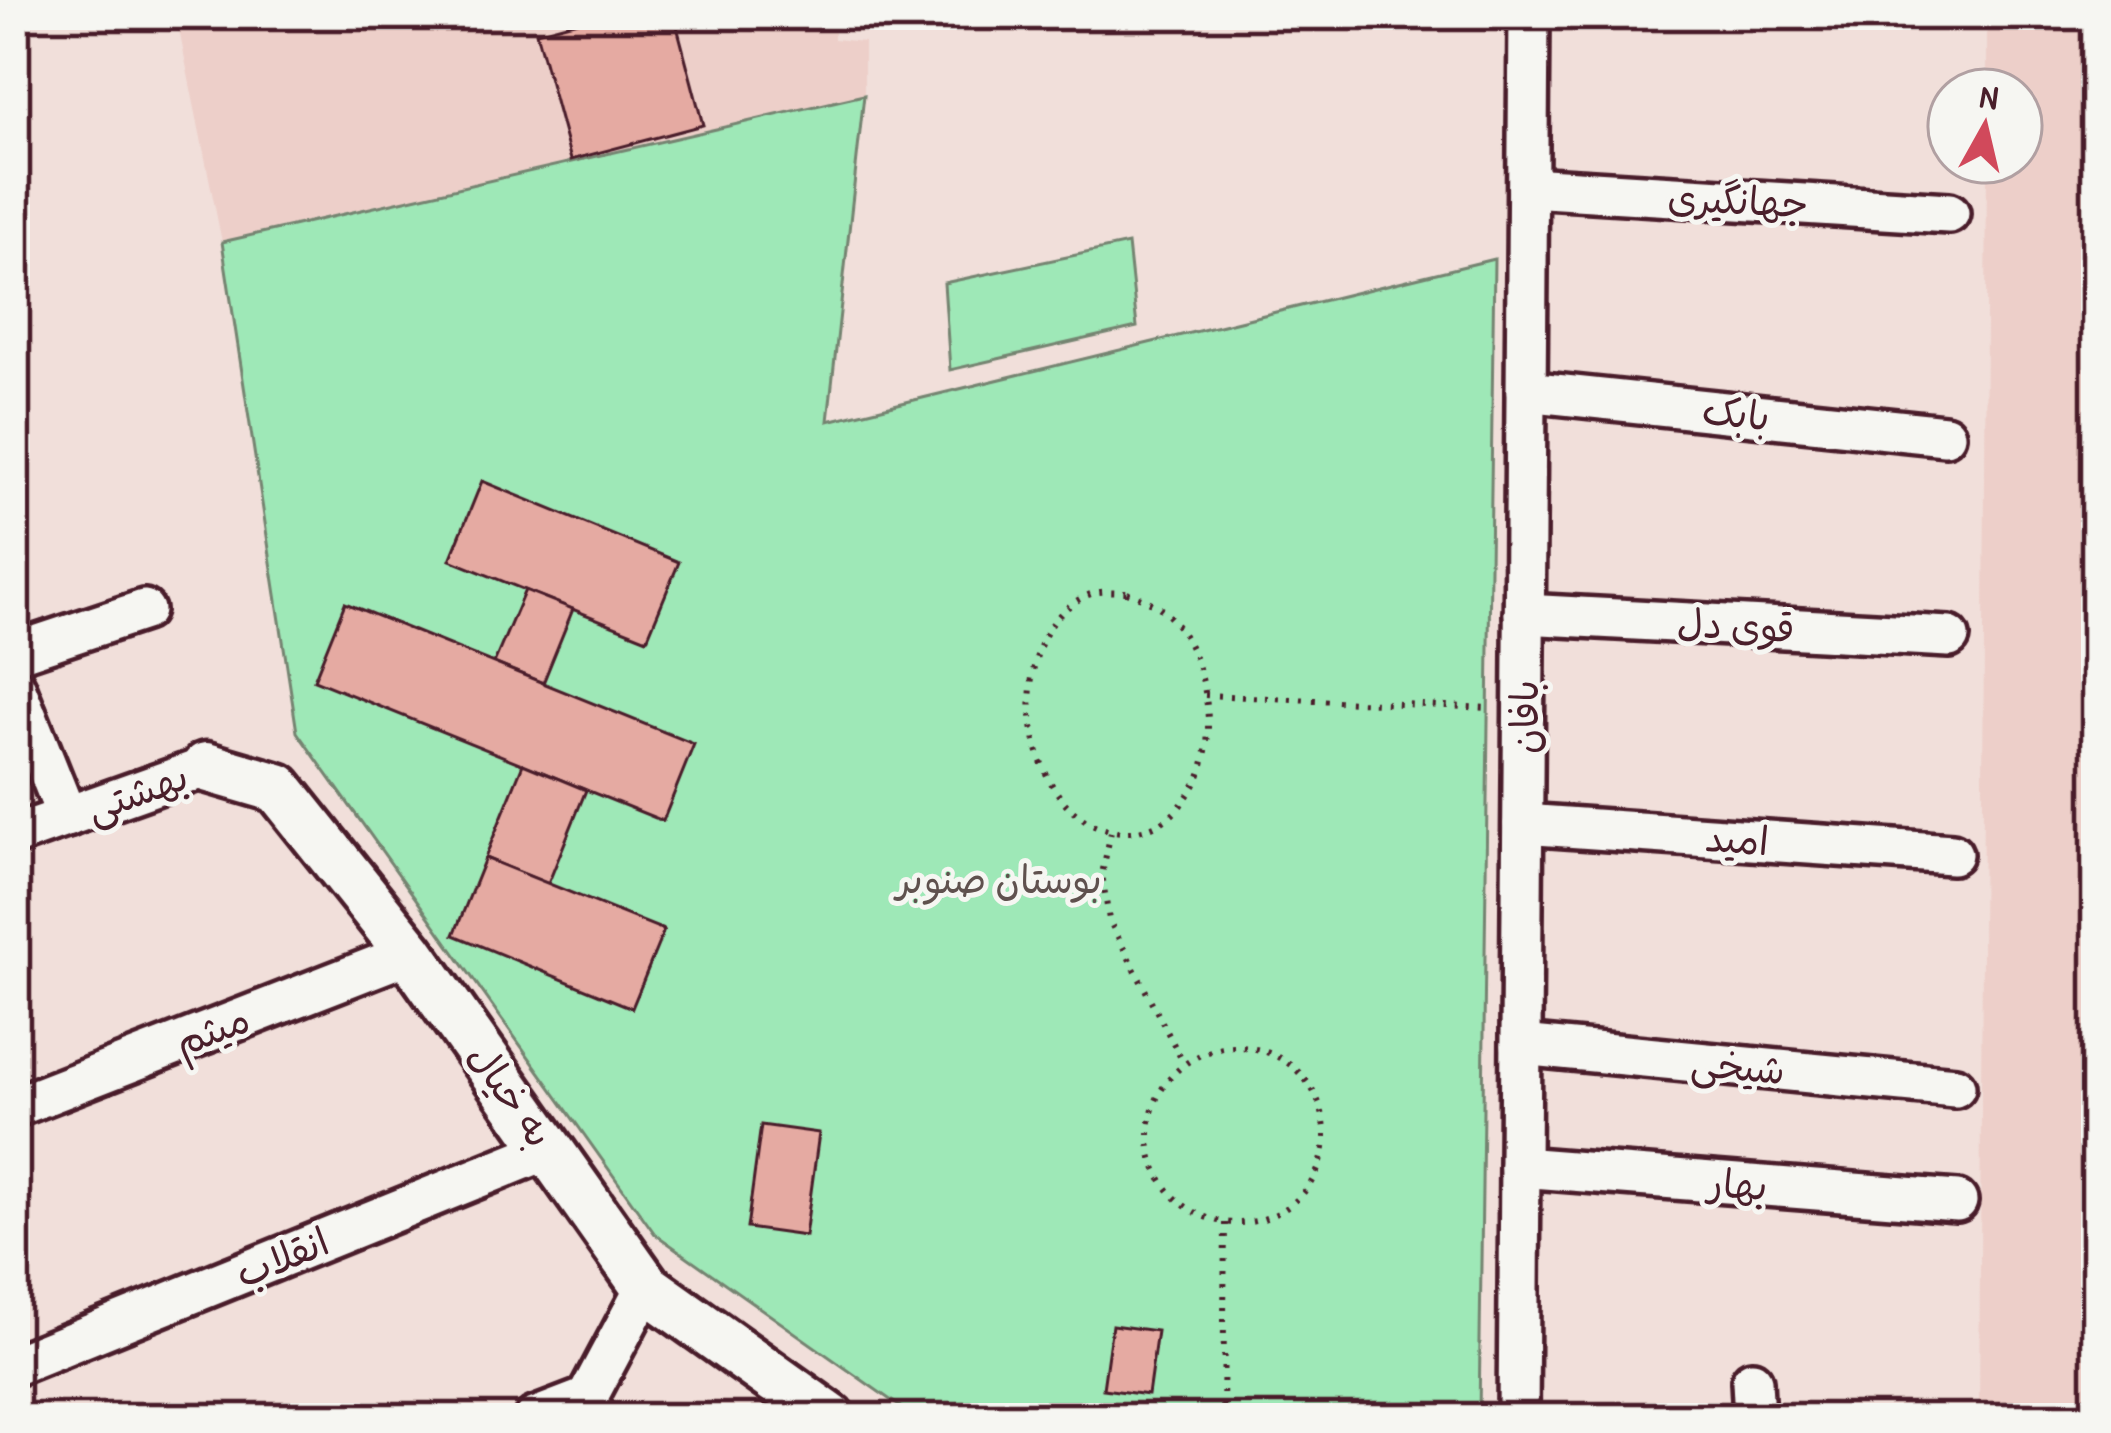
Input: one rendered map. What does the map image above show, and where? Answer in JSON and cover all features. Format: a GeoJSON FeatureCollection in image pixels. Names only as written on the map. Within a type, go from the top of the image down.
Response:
{"type":"FeatureCollection","features":[{"type":"Feature","properties":{"kind":"street","name":"بافان"},"geometry":{"type":"LineString","coordinates":[[1518,1418],[1529,15]]}},
{"type":"Feature","properties":{"kind":"street","name":"جهانگیری"},"geometry":{"type":"LineString","coordinates":[[1528,188],[1949,213]]}},
{"type":"Feature","properties":{"kind":"street","name":"بابک"},"geometry":{"type":"LineString","coordinates":[[1526,391],[1945,435]]}},
{"type":"Feature","properties":{"kind":"street"},"geometry":{"type":"LineString","coordinates":[[15,653],[144,610]]}},
{"type":"Feature","properties":{"kind":"street","name":"قوی دل"},"geometry":{"type":"LineString","coordinates":[[1524,614],[1948,637]]}},
{"type":"Feature","properties":{"kind":"street","name":"بهشتی"},"geometry":{"type":"LineString","coordinates":[[15,687],[67,817]]}},
{"type":"Feature","properties":{"kind":"street","name":"بهشتی"},"geometry":{"type":"LineString","coordinates":[[15,835],[206,767]]}},
{"type":"Feature","properties":{"kind":"street","name":"به خیال"},"geometry":{"type":"LineString","coordinates":[[206,767],[278,788],[410,953],[646,1287],[830,1418]]}},
{"type":"Feature","properties":{"kind":"street","name":"امید"},"geometry":{"type":"LineString","coordinates":[[1522,824],[1952,854]]}},
{"type":"Feature","properties":{"kind":"street","name":"میثم"},"geometry":{"type":"LineString","coordinates":[[15,1107],[410,953]]}},
{"type":"Feature","properties":{"kind":"street","name":"شیخی"},"geometry":{"type":"LineString","coordinates":[[1521,1046],[1955,1087]]}},
{"type":"Feature","properties":{"kind":"street","name":"انقلاب"},"geometry":{"type":"LineString","coordinates":[[15,1365],[549,1149]]}},
{"type":"Feature","properties":{"kind":"street","name":"بهار"},"geometry":{"type":"LineString","coordinates":[[1520,1167],[1957,1201]]}},
{"type":"Feature","properties":{"kind":"street"},"geometry":{"type":"LineString","coordinates":[[536,1418],[591,1408],[646,1287]]}},
{"type":"Feature","properties":{"kind":"path"},"geometry":{"type":"LineString","coordinates":[[1127,592],[1161,608],[1187,640],[1205,694],[1208,734],[1198,777],[1178,811],[1146,831],[1111,832],[1078,816],[1051,784],[1034,739],[1030,691],[1040,647],[1061,613],[1092,593],[1127,592]]}},
{"type":"Feature","properties":{"kind":"path"},"geometry":{"type":"LineString","coordinates":[[1205,694],[1524,710]]}},
{"type":"Feature","properties":{"kind":"path"},"geometry":{"type":"LineString","coordinates":[[1111,832],[1102,874],[1109,920],[1184,1064]]}},
{"type":"Feature","properties":{"kind":"path"},"geometry":{"type":"LineString","coordinates":[[1223,1047],[1245,1047],[1286,1061],[1303,1076],[1316,1094],[1326,1137],[1323,1158],[1301,1196],[1265,1218],[1225,1222],[1187,1207],[1159,1177],[1151,1159],[1150,1116],[1157,1096],[1184,1064],[1223,1047]]}},
{"type":"Feature","properties":{"kind":"path"},"geometry":{"type":"LineString","coordinates":[[1223,1418],[1225,1222]]}},
{"type":"Feature","properties":{"kind":"shaded area"},"geometry":{"type":"Polygon","coordinates":[[[176,15],[834,15],[834,39],[864,42],[864,95],[222,242],[176,15]]]}},
{"type":"Feature","properties":{"kind":"shaded area"},"geometry":{"type":"Polygon","coordinates":[[[1987,15],[2096,15],[2096,1418],[1979,1418],[1987,186],[2045,186],[2045,66],[1987,66],[1987,15]]]}},
{"type":"Feature","properties":{"kind":"green space","name":"بوستان صنوبر"},"geometry":{"type":"Polygon","coordinates":[[[864,95],[828,421],[1494,259],[1479,1418],[916,1418],[655,1234],[297,732],[222,242],[864,95]]]}},
{"type":"Feature","properties":{"kind":"green space"},"geometry":{"type":"Polygon","coordinates":[[[1128,244],[1137,327],[950,370],[944,283],[1128,244]]]}},
{"type":"Feature","properties":{"kind":"building"},"geometry":{"type":"Polygon","coordinates":[[[600,15],[674,15],[703,125],[571,160],[536,32],[600,15]]]}},
{"type":"Feature","properties":{"kind":"building"},"geometry":{"type":"Polygon","coordinates":[[[482,481],[679,562],[647,639],[450,560],[482,481]]]}},
{"type":"Feature","properties":{"kind":"building"},"geometry":{"type":"Polygon","coordinates":[[[525,590],[573,609],[543,683],[494,663],[525,590]]]}},
{"type":"Feature","properties":{"kind":"building"},"geometry":{"type":"Polygon","coordinates":[[[345,603],[694,744],[663,821],[314,680],[345,603]]]}},
{"type":"Feature","properties":{"kind":"building"},"geometry":{"type":"Polygon","coordinates":[[[523,764],[586,790],[548,884],[485,858],[523,764]]]}},
{"type":"Feature","properties":{"kind":"building"},"geometry":{"type":"Polygon","coordinates":[[[485,858],[664,930],[632,1008],[454,935],[485,858]]]}},
{"type":"Feature","properties":{"kind":"building"},"geometry":{"type":"Polygon","coordinates":[[[761,1125],[819,1133],[805,1236],[747,1228],[761,1125]]]}},
{"type":"Feature","properties":{"kind":"building"},"geometry":{"type":"Polygon","coordinates":[[[1112,1325],[1157,1331],[1148,1395],[1103,1389],[1112,1325]]]}}]}
